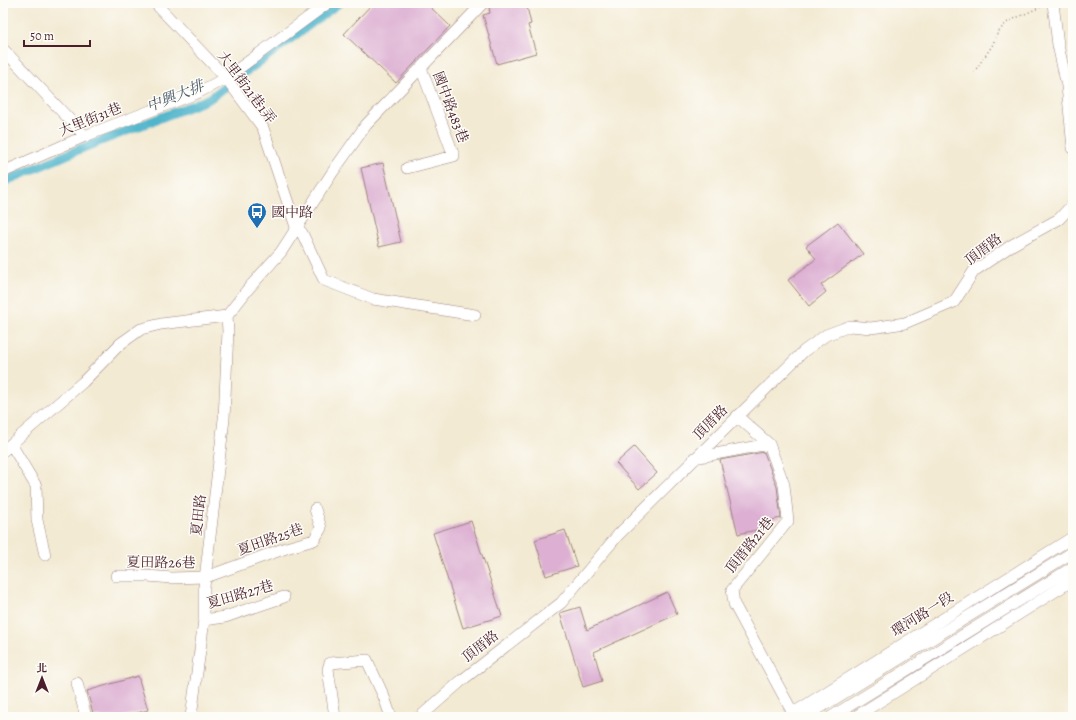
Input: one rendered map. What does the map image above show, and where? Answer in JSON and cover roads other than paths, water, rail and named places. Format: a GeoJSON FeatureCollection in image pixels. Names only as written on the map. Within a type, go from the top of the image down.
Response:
{"type":"FeatureCollection","features":[{"type":"Feature","properties":{"kind":"street","name":"大里街21巷1弄"},"geometry":{"type":"LineString","coordinates":[[155,3],[226,78],[263,128],[296,227],[305,238],[324,280],[373,299],[475,315]]}},
{"type":"Feature","properties":{"kind":"street","name":"大里街31巷"},"geometry":{"type":"LineString","coordinates":[[3,172],[85,136],[197,92],[226,78],[328,3]]}},
{"type":"Feature","properties":{"kind":"street"},"geometry":{"type":"LineString","coordinates":[[45,555],[37,520],[36,486],[7,447],[83,382],[120,344],[141,329],[161,324],[227,316],[248,289],[281,252],[296,227],[366,125],[483,3]]}},
{"type":"Feature","properties":{"kind":"street"},"geometry":{"type":"LineString","coordinates":[[1053,3],[1058,45],[1070,84],[1073,148]]}},
{"type":"Feature","properties":{"kind":"street"},"geometry":{"type":"LineString","coordinates":[[3,49],[85,136]]}},
{"type":"Feature","properties":{"kind":"street","name":"國中路483巷"},"geometry":{"type":"LineString","coordinates":[[407,168],[454,156],[421,68]]}},
{"type":"Feature","properties":{"kind":"street","name":"頂厝路"},"geometry":{"type":"LineString","coordinates":[[420,717],[461,681],[561,603],[618,535],[694,458],[804,351],[826,335],[850,326],[871,328],[906,323],[954,302],[974,271],[1012,245],[1059,219],[1073,204]]}},
{"type":"Feature","properties":{"kind":"street","name":"夏田路"},"geometry":{"type":"LineString","coordinates":[[190,717],[204,620],[204,587],[224,419],[228,331],[227,316]]}},
{"type":"Feature","properties":{"kind":"street","name":"頂厝路21巷"},"geometry":{"type":"LineString","coordinates":[[737,416],[769,444],[784,485],[788,520],[732,590],[734,604],[792,716]]}},
{"type":"Feature","properties":{"kind":"street"},"geometry":{"type":"LineString","coordinates":[[694,458],[769,444]]}},
{"type":"Feature","properties":{"kind":"street","name":"夏田路25巷"},"geometry":{"type":"LineString","coordinates":[[206,578],[286,548],[314,540],[321,528],[315,509]]}},
{"type":"Feature","properties":{"kind":"street","name":"環河路一段"},"geometry":{"type":"LineString","coordinates":[[792,716],[1073,537]]}},
{"type":"Feature","properties":{"kind":"street","name":"環河路一段"},"geometry":{"type":"LineString","coordinates":[[805,717],[1073,552]]}},
{"type":"Feature","properties":{"kind":"street"},"geometry":{"type":"LineString","coordinates":[[831,717],[1073,567]]}},
{"type":"Feature","properties":{"kind":"street","name":"夏田路26巷"},"geometry":{"type":"LineString","coordinates":[[116,576],[206,578]]}},
{"type":"Feature","properties":{"kind":"street"},"geometry":{"type":"LineString","coordinates":[[855,717],[1073,580]]}},
{"type":"Feature","properties":{"kind":"street","name":"夏田路27巷"},"geometry":{"type":"LineString","coordinates":[[204,620],[225,616],[284,597]]}},
{"type":"Feature","properties":{"kind":"street"},"geometry":{"type":"LineString","coordinates":[[335,717],[328,669],[330,663],[367,660],[384,697],[391,717]]}},
{"type":"Feature","properties":{"kind":"street"},"geometry":{"type":"LineString","coordinates":[[77,682],[86,717]]}},
{"type":"Feature","properties":{"kind":"waterway","name":"中興大排"},"geometry":{"type":"LineString","coordinates":[[3,182],[85,147],[209,99],[339,3]]}},
{"type":"Feature","properties":{"kind":"place","name":"國中路"},"geometry":{"type":"Point","coordinates":[257,229]}}]}
